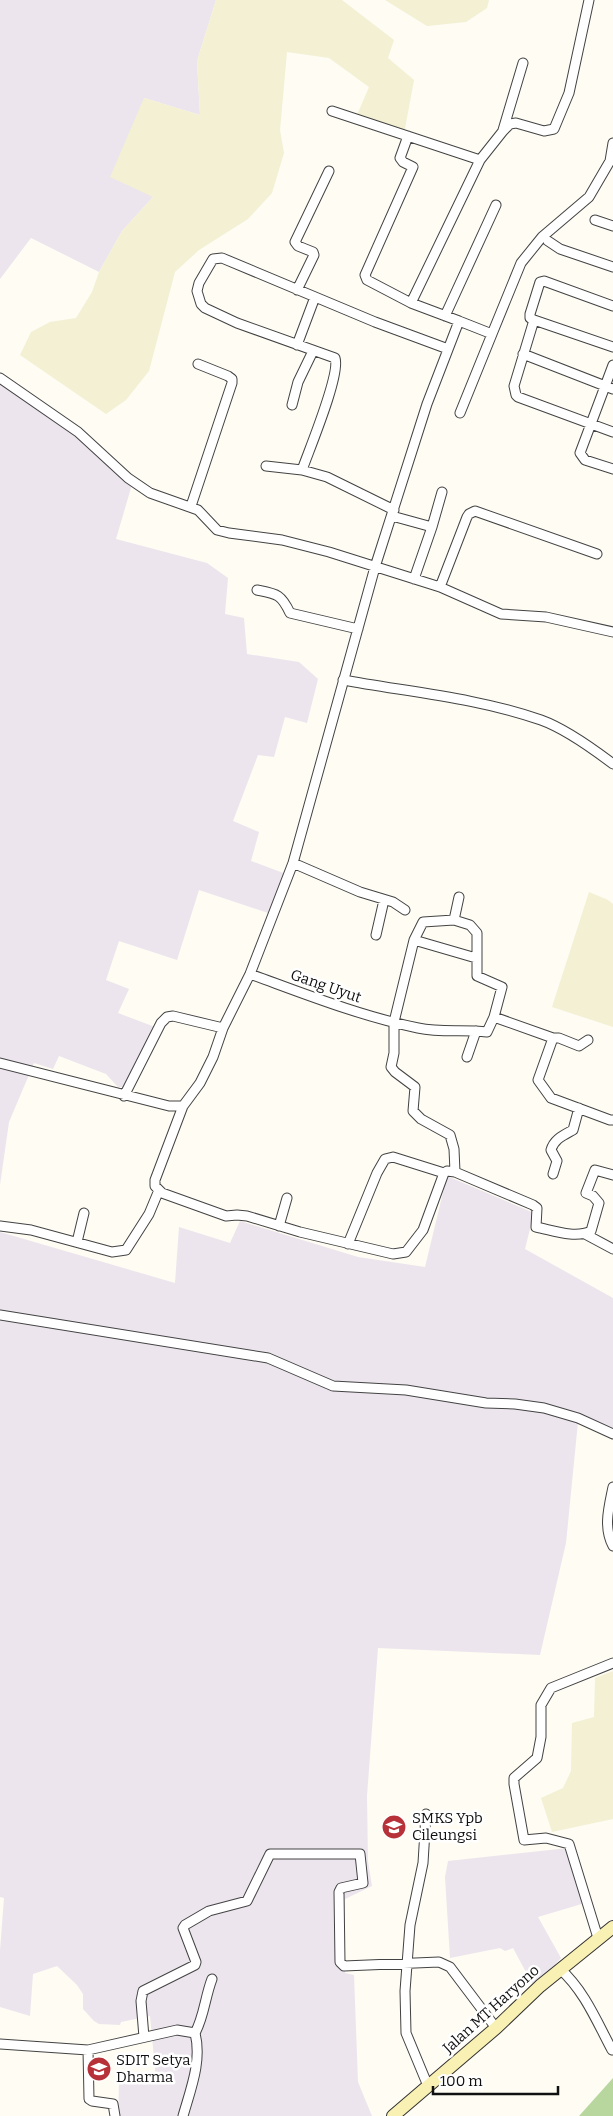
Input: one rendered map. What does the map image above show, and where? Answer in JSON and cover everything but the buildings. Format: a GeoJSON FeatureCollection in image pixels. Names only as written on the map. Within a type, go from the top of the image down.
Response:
{"type":"FeatureCollection","features":[{"type":"Feature","properties":{"kind":"main road","name":"Jalan MT Haryono"},"geometry":{"type":"LineString","coordinates":[[393,2116],[496,2028],[560,1970],[613,1927]]}},
{"type":"Feature","properties":{"kind":"street"},"geometry":{"type":"LineString","coordinates":[[411,302],[480,160],[503,131],[510,124],[516,123],[544,131],[554,129],[569,93],[589,0]]}},
{"type":"Feature","properties":{"kind":"street"},"geometry":{"type":"LineString","coordinates":[[503,131],[523,62]]}},
{"type":"Feature","properties":{"kind":"street"},"geometry":{"type":"LineString","coordinates":[[332,111],[480,160]]}},
{"type":"Feature","properties":{"kind":"street"},"geometry":{"type":"LineString","coordinates":[[408,136],[400,158],[403,162],[413,167],[365,275],[367,280],[411,302],[492,334]]}},
{"type":"Feature","properties":{"kind":"street"},"geometry":{"type":"LineString","coordinates":[[460,413],[520,262],[542,238],[589,197],[610,161],[613,143]]}},
{"type":"Feature","properties":{"kind":"street"},"geometry":{"type":"LineString","coordinates":[[297,290],[314,255],[312,252],[298,246],[296,242],[329,171]]}},
{"type":"Feature","properties":{"kind":"street"},"geometry":{"type":"LineString","coordinates":[[445,316],[496,205]]}},
{"type":"Feature","properties":{"kind":"street"},"geometry":{"type":"LineString","coordinates":[[595,220],[613,226]]}},
{"type":"Feature","properties":{"kind":"street"},"geometry":{"type":"LineString","coordinates":[[548,242],[560,249],[613,267]]}},
{"type":"Feature","properties":{"kind":"street"},"geometry":{"type":"LineString","coordinates":[[302,470],[333,382],[335,358],[237,323],[205,308],[201,304],[197,290],[213,259],[218,257],[375,322],[448,348]]}},
{"type":"Feature","properties":{"kind":"street"},"geometry":{"type":"LineString","coordinates":[[613,306],[542,281],[530,314],[530,318],[534,320],[613,347]]}},
{"type":"Feature","properties":{"kind":"street"},"geometry":{"type":"LineString","coordinates":[[296,345],[315,297]]}},
{"type":"Feature","properties":{"kind":"street"},"geometry":{"type":"LineString","coordinates":[[534,320],[514,386],[516,395],[613,432]]}},
{"type":"Feature","properties":{"kind":"street"},"geometry":{"type":"LineString","coordinates":[[444,1173],[423,1230],[406,1252],[394,1254],[348,1244],[247,1216],[226,1216],[168,1195],[155,1186],[155,1180],[183,1106],[213,1057],[223,1028],[250,974],[293,864],[375,567],[428,404],[459,321]]}},
{"type":"Feature","properties":{"kind":"street"},"geometry":{"type":"LineString","coordinates":[[292,405],[298,382],[313,351]]}},
{"type":"Feature","properties":{"kind":"street"},"geometry":{"type":"LineString","coordinates":[[523,354],[609,388]]}},
{"type":"Feature","properties":{"kind":"street"},"geometry":{"type":"LineString","coordinates":[[191,506],[232,383],[232,379],[228,376],[198,364]]}},
{"type":"Feature","properties":{"kind":"street"},"geometry":{"type":"LineString","coordinates":[[613,365],[609,388],[580,453],[585,460],[613,470]]}},
{"type":"Feature","properties":{"kind":"street"},"geometry":{"type":"LineString","coordinates":[[0,378],[78,432],[128,478],[150,494],[191,506],[207,517],[213,527],[223,532],[282,540],[328,552],[440,587],[501,614],[546,617],[613,632]]}},
{"type":"Feature","properties":{"kind":"street"},"geometry":{"type":"LineString","coordinates":[[266,466],[302,470],[327,477],[393,513],[432,526]]}},
{"type":"Feature","properties":{"kind":"street"},"geometry":{"type":"LineString","coordinates":[[414,579],[442,492]]}},
{"type":"Feature","properties":{"kind":"street"},"geometry":{"type":"LineString","coordinates":[[440,587],[468,514],[475,511],[597,554]]}},
{"type":"Feature","properties":{"kind":"street"},"geometry":{"type":"LineString","coordinates":[[257,590],[278,594],[284,600],[290,613],[358,629]]}},
{"type":"Feature","properties":{"kind":"street"},"geometry":{"type":"LineString","coordinates":[[343,680],[476,703],[543,720],[586,744],[613,764]]}},
{"type":"Feature","properties":{"kind":"street"},"geometry":{"type":"LineString","coordinates":[[293,864],[405,910]]}},
{"type":"Feature","properties":{"kind":"street"},"geometry":{"type":"LineString","coordinates":[[454,920],[459,897]]}},
{"type":"Feature","properties":{"kind":"street"},"geometry":{"type":"LineString","coordinates":[[376,935],[384,900]]}},
{"type":"Feature","properties":{"kind":"street"},"geometry":{"type":"LineString","coordinates":[[455,1172],[454,1149],[450,1135],[421,1119],[413,1110],[415,1087],[391,1067],[394,1053],[394,1022],[414,940],[423,922],[454,920],[470,925],[477,933],[477,976],[502,987],[494,1017],[487,1032],[476,1031],[467,1057]]}},
{"type":"Feature","properties":{"kind":"street"},"geometry":{"type":"LineString","coordinates":[[414,940],[476,958]]}},
{"type":"Feature","properties":{"kind":"street","name":"Gang Uyut"},"geometry":{"type":"LineString","coordinates":[[250,974],[345,1009],[394,1022],[448,1032],[476,1031]]}},
{"type":"Feature","properties":{"kind":"street"},"geometry":{"type":"LineString","coordinates":[[124,1096],[162,1023],[167,1017],[173,1016],[223,1028]]}},
{"type":"Feature","properties":{"kind":"street"},"geometry":{"type":"LineString","coordinates":[[494,1017],[579,1046],[588,1040]]}},
{"type":"Feature","properties":{"kind":"street"},"geometry":{"type":"LineString","coordinates":[[553,1038],[538,1080],[540,1085],[550,1098],[613,1120]]}},
{"type":"Feature","properties":{"kind":"street"},"geometry":{"type":"LineString","coordinates":[[0,1063],[124,1096],[169,1106],[183,1106]]}},
{"type":"Feature","properties":{"kind":"street"},"geometry":{"type":"LineString","coordinates":[[553,1174],[558,1161],[551,1150],[552,1146],[555,1141],[573,1130],[579,1108]]}},
{"type":"Feature","properties":{"kind":"street"},"geometry":{"type":"LineString","coordinates":[[348,1244],[377,1173],[385,1159],[393,1157],[444,1173],[448,1171],[455,1172],[535,1206],[536,1227],[559,1232],[585,1234],[613,1249]]}},
{"type":"Feature","properties":{"kind":"street"},"geometry":{"type":"LineString","coordinates":[[585,1234],[591,1231],[599,1203],[593,1196],[586,1193],[595,1170],[613,1175]]}},
{"type":"Feature","properties":{"kind":"street"},"geometry":{"type":"LineString","coordinates":[[0,1226],[31,1230],[112,1252],[126,1250],[149,1214],[159,1190]]}},
{"type":"Feature","properties":{"kind":"street"},"geometry":{"type":"LineString","coordinates":[[279,1226],[287,1198]]}},
{"type":"Feature","properties":{"kind":"street"},"geometry":{"type":"LineString","coordinates":[[77,1242],[84,1213]]}},
{"type":"Feature","properties":{"kind":"street"},"geometry":{"type":"LineString","coordinates":[[0,1314],[268,1358],[333,1386],[406,1390],[486,1403],[544,1408],[578,1418],[613,1434]]}},
{"type":"Feature","properties":{"kind":"street"},"geometry":{"type":"LineString","coordinates":[[612,1493],[607,1530],[613,1546]]}},
{"type":"Feature","properties":{"kind":"street"},"geometry":{"type":"LineString","coordinates":[[598,1938],[569,1844],[546,1838],[524,1840],[514,1778],[537,1758],[541,1737],[541,1705],[551,1688],[613,1663]]}},
{"type":"Feature","properties":{"kind":"street"},"geometry":{"type":"LineString","coordinates":[[426,1814],[423,1863],[410,1925],[406,1963],[406,2033],[428,2086]]}},
{"type":"Feature","properties":{"kind":"street"},"geometry":{"type":"LineString","coordinates":[[144,2037],[141,2002],[143,1991],[195,1965],[196,1962],[183,1928],[185,1925],[209,1910],[248,1901],[270,1854],[360,1854],[363,1883],[342,1888],[339,1892],[340,1962],[344,1966],[439,1962],[450,1967],[496,2028]]}},
{"type":"Feature","properties":{"kind":"street"},"geometry":{"type":"LineString","coordinates":[[560,1970],[569,1977],[581,1993],[612,2050]]}},
{"type":"Feature","properties":{"kind":"street"},"geometry":{"type":"LineString","coordinates":[[183,2116],[197,2069],[198,2046],[195,2033],[200,2023],[202,2009],[212,1979]]}},
{"type":"Feature","properties":{"kind":"street"},"geometry":{"type":"LineString","coordinates":[[0,2044],[88,2050],[177,2030],[195,2033]]}},
{"type":"Feature","properties":{"kind":"street"},"geometry":{"type":"LineString","coordinates":[[88,2050],[89,2099],[113,2104],[115,2116]]}},
{"type":"Feature","properties":{"kind":"shaded area"},"geometry":{"type":"Polygon","coordinates":[[[0,0],[216,0],[197,61],[200,115],[144,98],[153,197],[122,231],[99,272],[31,238],[0,279],[0,0]]]}},
{"type":"Feature","properties":{"kind":"shaded area"},"geometry":{"type":"Polygon","coordinates":[[[216,0],[342,0],[394,40],[388,58],[414,80],[404,134],[357,115],[369,87],[329,58],[287,52],[280,130],[284,153],[272,193],[248,219],[199,250],[175,272],[149,371],[126,400],[106,414],[20,355],[31,332],[50,322],[76,318],[92,292],[99,272],[122,231],[153,197],[110,177],[144,98],[200,115],[197,61],[216,0]]]}},
{"type":"Feature","properties":{"kind":"shaded area"},"geometry":{"type":"Polygon","coordinates":[[[385,0],[489,0],[487,8],[466,22],[427,26],[385,0]]]}},
{"type":"Feature","properties":{"kind":"shaded area"},"geometry":{"type":"Polygon","coordinates":[[[0,379],[20,390],[99,444],[133,481],[116,539],[207,563],[228,578],[225,614],[244,618],[247,654],[299,662],[318,679],[307,723],[285,717],[274,757],[258,755],[233,821],[259,832],[251,861],[286,874],[271,914],[199,890],[177,960],[119,941],[106,980],[129,989],[118,1013],[155,1027],[128,1087],[118,1087],[106,1074],[59,1056],[53,1069],[34,1063],[9,1122],[0,1185],[0,379]]]}},
{"type":"Feature","properties":{"kind":"shaded area"},"geometry":{"type":"Polygon","coordinates":[[[589,892],[613,904],[613,1027],[552,1007],[589,892]]]}},
{"type":"Feature","properties":{"kind":"shaded area"},"geometry":{"type":"Polygon","coordinates":[[[447,1176],[534,1213],[525,1249],[613,1298],[613,1439],[578,1422],[566,1543],[540,1655],[378,1648],[367,1796],[368,1861],[372,1886],[345,1899],[345,1973],[354,1975],[358,2082],[372,2116],[118,2116],[119,2082],[156,2079],[150,2016],[121,2022],[120,2025],[99,2024],[83,2009],[83,1994],[77,1985],[57,1966],[33,1974],[30,2016],[0,2007],[0,1950],[4,1898],[0,1897],[0,1232],[175,1283],[179,1227],[230,1243],[240,1221],[358,1257],[425,1267],[447,1176]]]}},
{"type":"Feature","properties":{"kind":"shaded area"},"geometry":{"type":"Polygon","coordinates":[[[613,1671],[613,1819],[552,1832],[541,1798],[563,1788],[571,1771],[572,1723],[594,1717],[595,1678],[613,1671]]]}},
{"type":"Feature","properties":{"kind":"shaded area"},"geometry":{"type":"Polygon","coordinates":[[[568,1848],[585,1903],[538,1917],[561,1958],[534,1987],[513,1948],[505,1951],[500,1948],[450,1958],[445,1877],[448,1861],[568,1848]]]}},
{"type":"Feature","properties":{"kind":"green space"},"geometry":{"type":"Polygon","coordinates":[[[613,2078],[613,2116],[579,2116],[613,2078]]]}},
{"type":"Feature","properties":{"kind":"place","name":"SMKS Ypb Cileungsi"},"geometry":{"type":"Point","coordinates":[394,1827]}},
{"type":"Feature","properties":{"kind":"place","name":"SDIT Setya Dharma"},"geometry":{"type":"Point","coordinates":[99,2069]}}]}
